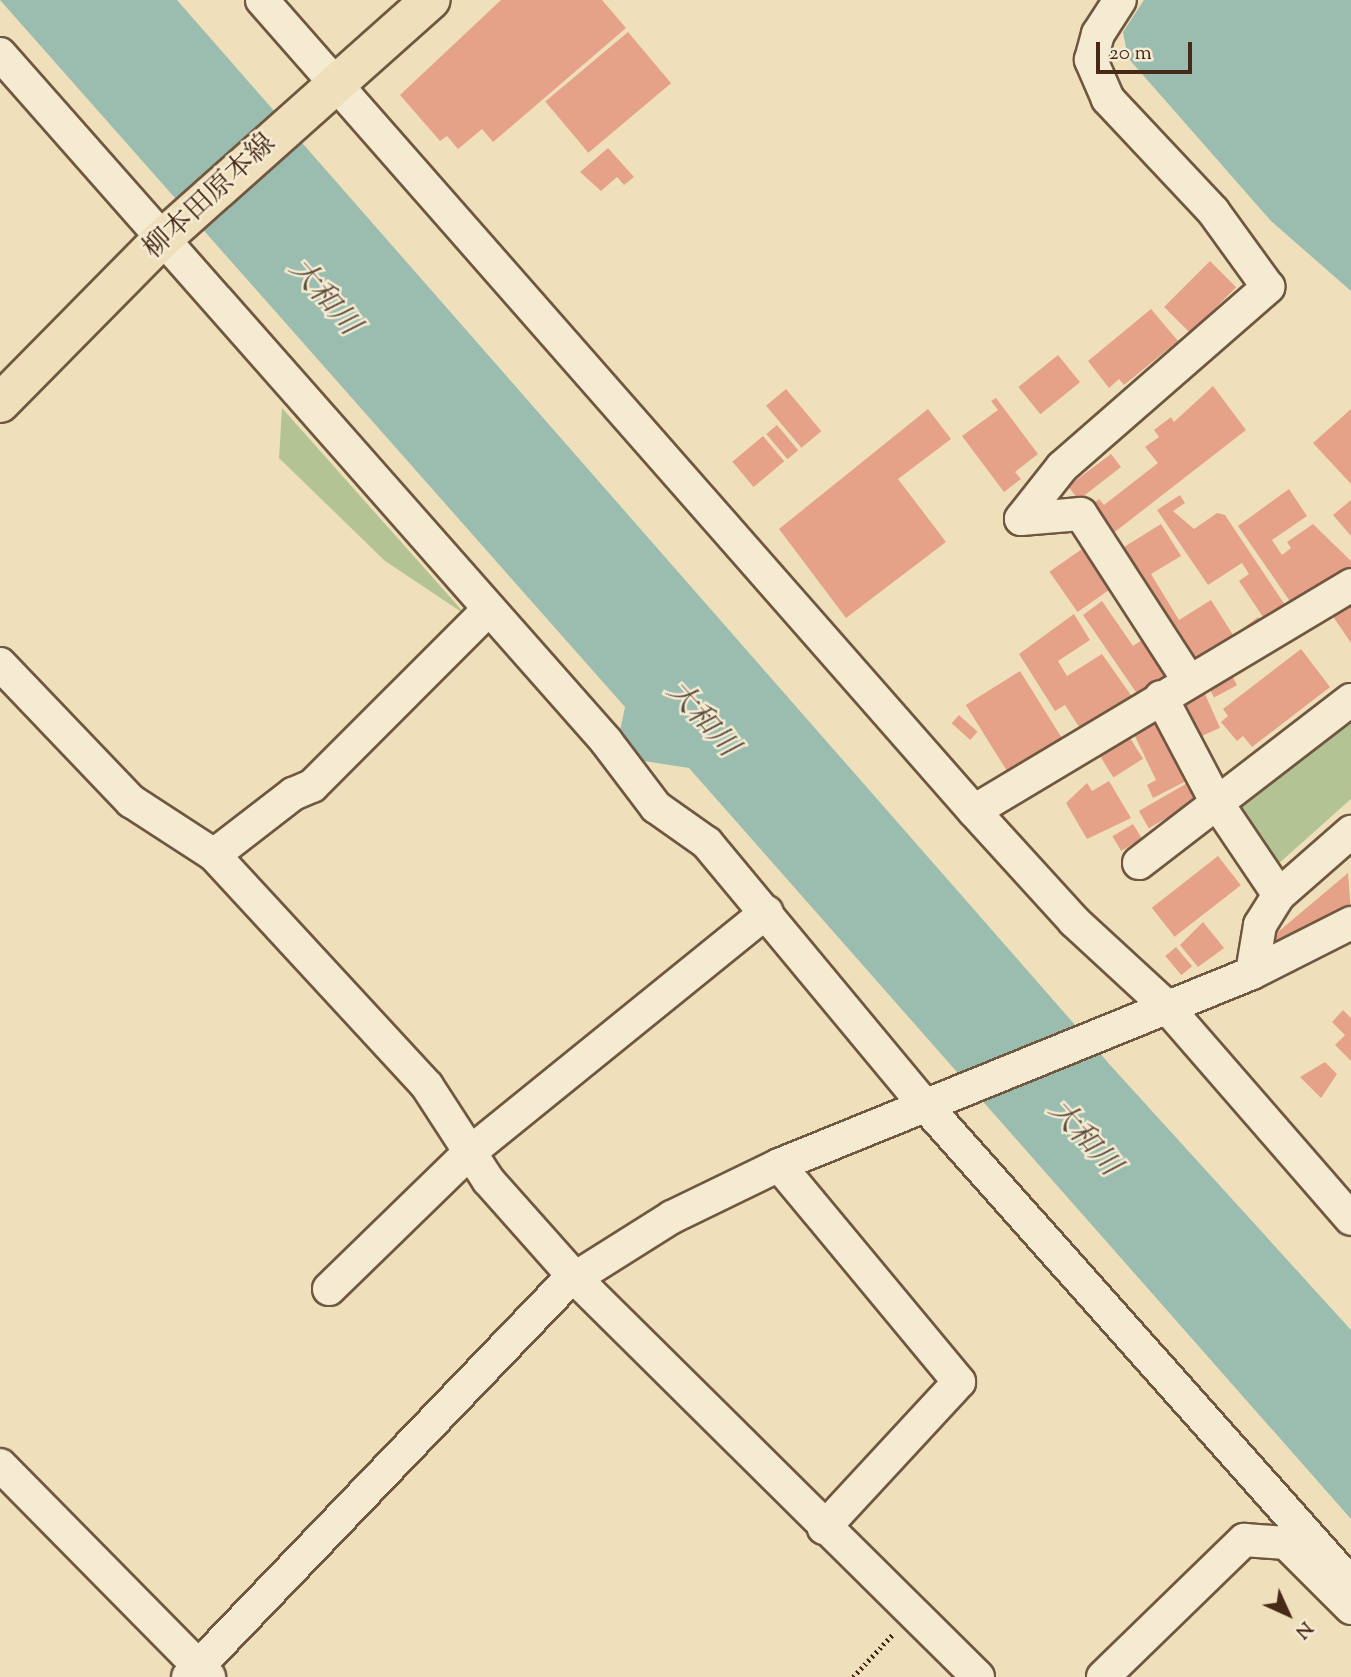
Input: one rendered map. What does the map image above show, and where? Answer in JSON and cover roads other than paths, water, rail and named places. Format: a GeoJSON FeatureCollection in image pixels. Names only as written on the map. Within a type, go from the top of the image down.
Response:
{"type":"FeatureCollection","features":[{"type":"Feature","properties":{"kind":"main road","name":"柳本田原本線"},"geometry":{"type":"LineString","coordinates":[[0,403],[166,236],[430,0]]}},
{"type":"Feature","properties":{"kind":"street"},"geometry":{"type":"LineString","coordinates":[[262,0],[331,86],[1153,1012],[1351,1219]]}},
{"type":"Feature","properties":{"kind":"street"},"geometry":{"type":"LineString","coordinates":[[1120,0],[1098,34],[1091,60],[1108,99],[1213,211],[1268,287],[1062,467],[1021,519],[1081,514],[1189,681]]}},
{"type":"Feature","properties":{"kind":"street"},"geometry":{"type":"LineString","coordinates":[[0,54],[166,236],[486,612],[606,741],[656,807],[707,843],[936,1099],[1351,1584]]}},
{"type":"Feature","properties":{"kind":"street"},"geometry":{"type":"LineString","coordinates":[[974,811],[1351,586]]}},
{"type":"Feature","properties":{"kind":"street"},"geometry":{"type":"LineString","coordinates":[[214,855],[293,793],[312,786],[486,612]]}},
{"type":"Feature","properties":{"kind":"street"},"geometry":{"type":"LineString","coordinates":[[0,664],[131,801],[214,855],[427,1086],[469,1153],[575,1278],[911,1616],[978,1677]]}},
{"type":"Feature","properties":{"kind":"street"},"geometry":{"type":"LineString","coordinates":[[1161,697],[1217,803],[1279,895]]}},
{"type":"Feature","properties":{"kind":"street"},"geometry":{"type":"LineString","coordinates":[[1139,863],[1351,700]]}},
{"type":"Feature","properties":{"kind":"street"},"geometry":{"type":"LineString","coordinates":[[1252,974],[1260,925],[1279,895],[1351,832]]}},
{"type":"Feature","properties":{"kind":"street"},"geometry":{"type":"LineString","coordinates":[[329,1289],[469,1153],[766,912]]}},
{"type":"Feature","properties":{"kind":"street"},"geometry":{"type":"LineString","coordinates":[[0,1465],[199,1674],[521,1323],[575,1278],[672,1217],[779,1165],[936,1099],[1252,974],[1351,923]]}},
{"type":"Feature","properties":{"kind":"street"},"geometry":{"type":"LineString","coordinates":[[779,1165],[846,1253],[959,1382],[824,1528]]}},
{"type":"Feature","properties":{"kind":"street"},"geometry":{"type":"LineString","coordinates":[[1103,1677],[1244,1540],[1286,1543],[1351,1608]]}},
{"type":"Feature","properties":{"kind":"water","name":"大和川"},"geometry":{"type":"Polygon","coordinates":[[[0,0],[177,0],[1111,1066],[1351,1330],[1351,1519],[689,768],[644,761],[620,731],[625,707],[0,0]]]}},
{"type":"Feature","properties":{"kind":"water"},"geometry":{"type":"Polygon","coordinates":[[[1144,0],[1351,0],[1351,291],[1271,221],[1128,58],[1123,32],[1144,0]]]}}]}
